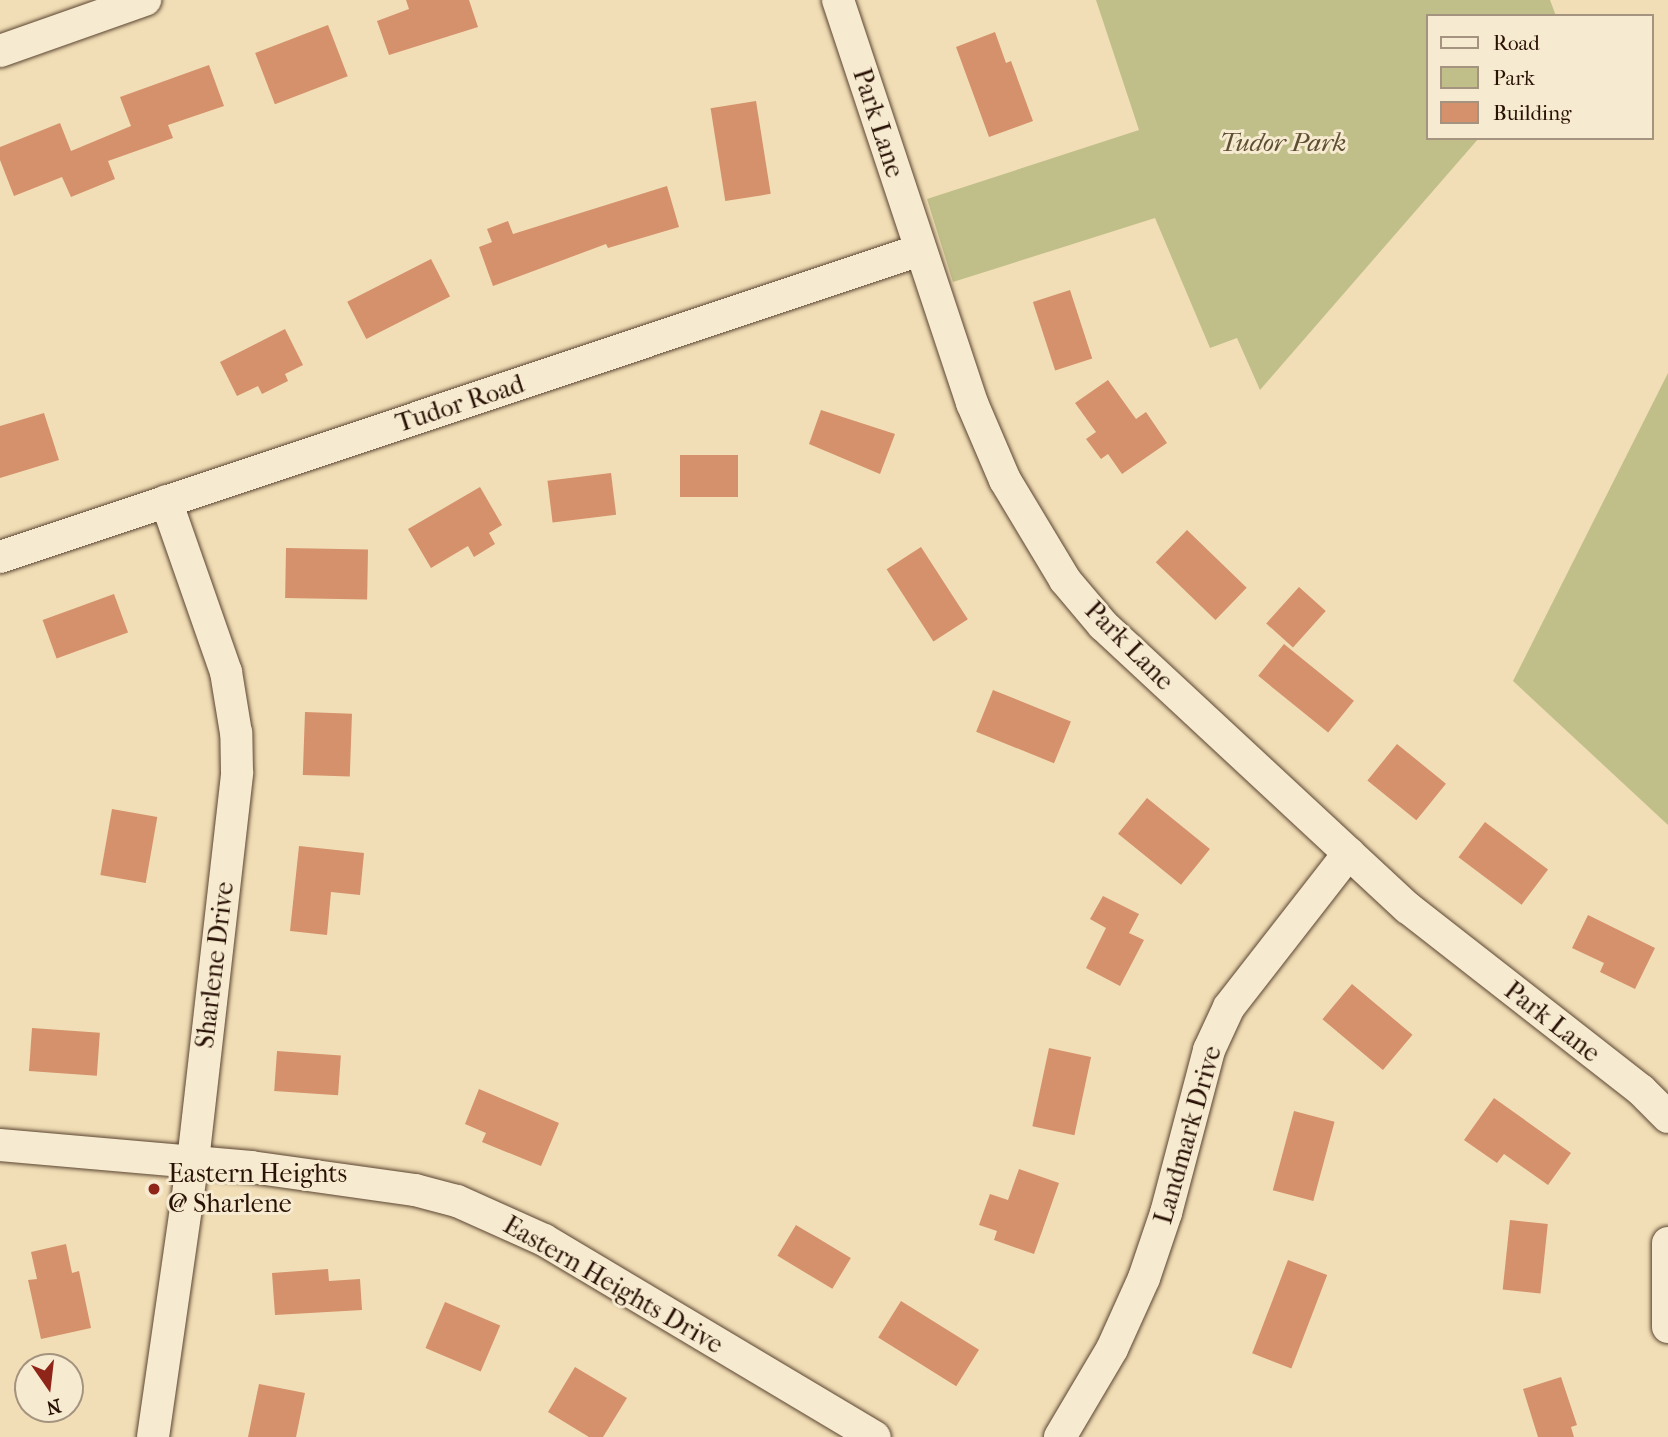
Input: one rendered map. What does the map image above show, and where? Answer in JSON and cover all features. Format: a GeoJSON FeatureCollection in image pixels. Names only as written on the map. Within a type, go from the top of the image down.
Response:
{"type":"FeatureCollection","features":[{"type":"Feature","properties":{"kind":"street"},"geometry":{"type":"LineString","coordinates":[[0,51],[145,0]]}},
{"type":"Feature","properties":{"kind":"street","name":"Park Lane"},"geometry":{"type":"LineString","coordinates":[[838,0],[972,403],[1004,480],[1065,580],[1103,625],[1408,908],[1641,1090],[1668,1117]]}},
{"type":"Feature","properties":{"kind":"street","name":"Tudor Road"},"geometry":{"type":"LineString","coordinates":[[0,557],[920,250]]}},
{"type":"Feature","properties":{"kind":"street","name":"Sharlene Drive"},"geometry":{"type":"LineString","coordinates":[[153,1437],[193,1161],[233,819],[236,733],[226,672],[166,501]]}},
{"type":"Feature","properties":{"kind":"street","name":"Landmark Drive"},"geometry":{"type":"LineString","coordinates":[[1060,1437],[1112,1349],[1144,1278],[1166,1213],[1209,1050],[1229,1007],[1349,853]]}},
{"type":"Feature","properties":{"kind":"street","name":"Eastern Heights Drive"},"geometry":{"type":"LineString","coordinates":[[0,1144],[193,1161],[415,1190],[499,1218],[875,1437]]}},
{"type":"Feature","properties":{"kind":"street"},"geometry":{"type":"LineString","coordinates":[[1668,1242],[1668,1326]]}},
{"type":"Feature","properties":{"kind":"green space","name":"Tudor Park"},"geometry":{"type":"Polygon","coordinates":[[[1096,0],[1550,0],[1555,14],[1426,14],[1426,140],[1477,140],[1260,390],[1237,338],[1210,348],[1155,218],[953,282],[927,199],[1139,130],[1096,0]]]}},
{"type":"Feature","properties":{"kind":"green space"},"geometry":{"type":"Polygon","coordinates":[[[1668,373],[1668,825],[1513,681],[1668,373]]]}},
{"type":"Feature","properties":{"kind":"building"},"geometry":{"type":"Polygon","coordinates":[[[406,0],[469,0],[478,27],[389,55],[377,21],[409,9],[406,0]]]}},
{"type":"Feature","properties":{"kind":"building"},"geometry":{"type":"Polygon","coordinates":[[[328,25],[348,76],[275,104],[255,53],[328,25]]]}},
{"type":"Feature","properties":{"kind":"building"},"geometry":{"type":"Polygon","coordinates":[[[995,32],[1006,63],[1011,61],[1033,121],[989,137],[956,47],[995,32]]]}},
{"type":"Feature","properties":{"kind":"building"},"geometry":{"type":"Polygon","coordinates":[[[209,65],[224,106],[168,125],[173,138],[108,161],[115,179],[71,197],[62,177],[14,196],[0,160],[0,147],[60,123],[71,151],[131,126],[120,97],[209,65]]]}},
{"type":"Feature","properties":{"kind":"building"},"geometry":{"type":"Polygon","coordinates":[[[756,101],[771,194],[725,201],[711,108],[756,101]]]}},
{"type":"Feature","properties":{"kind":"building"},"geometry":{"type":"Polygon","coordinates":[[[667,186],[679,227],[608,248],[606,244],[493,286],[479,247],[492,242],[487,229],[508,221],[513,234],[667,186]]]}},
{"type":"Feature","properties":{"kind":"building"},"geometry":{"type":"Polygon","coordinates":[[[431,259],[450,296],[366,339],[347,302],[431,259]]]}},
{"type":"Feature","properties":{"kind":"building"},"geometry":{"type":"Polygon","coordinates":[[[1070,290],[1092,358],[1055,371],[1033,302],[1070,290]]]}},
{"type":"Feature","properties":{"kind":"building"},"geometry":{"type":"Polygon","coordinates":[[[285,329],[303,365],[285,374],[288,381],[262,394],[258,386],[237,396],[220,362],[285,329]]]}},
{"type":"Feature","properties":{"kind":"building"},"geometry":{"type":"Polygon","coordinates":[[[1108,380],[1136,419],[1146,412],[1167,443],[1122,474],[1108,454],[1101,459],[1086,439],[1096,432],[1075,403],[1108,380]]]}},
{"type":"Feature","properties":{"kind":"building"},"geometry":{"type":"Polygon","coordinates":[[[821,410],[895,434],[880,474],[809,444],[821,410]]]}},
{"type":"Feature","properties":{"kind":"building"},"geometry":{"type":"Polygon","coordinates":[[[44,413],[59,460],[0,478],[0,426],[44,413]]]}},
{"type":"Feature","properties":{"kind":"building"},"geometry":{"type":"Polygon","coordinates":[[[680,455],[738,455],[738,497],[680,497],[680,455]]]}},
{"type":"Feature","properties":{"kind":"building"},"geometry":{"type":"Polygon","coordinates":[[[611,473],[616,515],[553,522],[547,481],[611,473]]]}},
{"type":"Feature","properties":{"kind":"building"},"geometry":{"type":"Polygon","coordinates":[[[480,487],[502,525],[489,533],[495,544],[474,557],[468,546],[431,568],[408,529],[480,487]]]}},
{"type":"Feature","properties":{"kind":"building"},"geometry":{"type":"Polygon","coordinates":[[[1187,530],[1247,588],[1215,620],[1156,562],[1187,530]]]}},
{"type":"Feature","properties":{"kind":"building"},"geometry":{"type":"Polygon","coordinates":[[[921,547],[968,619],[933,641],[887,569],[921,547]]]}},
{"type":"Feature","properties":{"kind":"building"},"geometry":{"type":"Polygon","coordinates":[[[286,548],[368,549],[367,599],[285,598],[286,548]]]}},
{"type":"Feature","properties":{"kind":"building"},"geometry":{"type":"Polygon","coordinates":[[[1299,587],[1326,611],[1293,648],[1266,623],[1299,587]]]}},
{"type":"Feature","properties":{"kind":"building"},"geometry":{"type":"Polygon","coordinates":[[[114,594],[128,633],[57,659],[43,620],[114,594]]]}},
{"type":"Feature","properties":{"kind":"building"},"geometry":{"type":"Polygon","coordinates":[[[1284,644],[1354,701],[1328,733],[1258,676],[1284,644]]]}},
{"type":"Feature","properties":{"kind":"building"},"geometry":{"type":"Polygon","coordinates":[[[993,690],[1071,721],[1054,763],[976,732],[993,690]]]}},
{"type":"Feature","properties":{"kind":"building"},"geometry":{"type":"Polygon","coordinates":[[[305,712],[352,714],[350,777],[303,775],[305,712]]]}},
{"type":"Feature","properties":{"kind":"building"},"geometry":{"type":"Polygon","coordinates":[[[1397,744],[1446,784],[1416,820],[1367,781],[1397,744]]]}},
{"type":"Feature","properties":{"kind":"building"},"geometry":{"type":"Polygon","coordinates":[[[1147,798],[1210,849],[1181,885],[1118,834],[1147,798]]]}},
{"type":"Feature","properties":{"kind":"building"},"geometry":{"type":"Polygon","coordinates":[[[112,809],[157,817],[146,883],[100,875],[112,809]]]}},
{"type":"Feature","properties":{"kind":"building"},"geometry":{"type":"Polygon","coordinates":[[[1485,822],[1548,870],[1522,905],[1459,857],[1485,822]]]}},
{"type":"Feature","properties":{"kind":"building"},"geometry":{"type":"Polygon","coordinates":[[[299,846],[364,853],[360,895],[331,892],[327,935],[290,931],[299,846]]]}},
{"type":"Feature","properties":{"kind":"building"},"geometry":{"type":"Polygon","coordinates":[[[1103,896],[1139,914],[1129,933],[1144,940],[1120,986],[1086,968],[1106,928],[1090,919],[1103,896]]]}},
{"type":"Feature","properties":{"kind":"building"},"geometry":{"type":"Polygon","coordinates":[[[1588,915],[1655,948],[1635,989],[1600,972],[1604,963],[1572,948],[1588,915]]]}},
{"type":"Feature","properties":{"kind":"building"},"geometry":{"type":"Polygon","coordinates":[[[1352,984],[1413,1035],[1383,1070],[1322,1019],[1352,984]]]}},
{"type":"Feature","properties":{"kind":"building"},"geometry":{"type":"Polygon","coordinates":[[[32,1028],[100,1033],[97,1076],[29,1071],[32,1028]]]}},
{"type":"Feature","properties":{"kind":"building"},"geometry":{"type":"Polygon","coordinates":[[[1049,1048],[1091,1057],[1074,1135],[1032,1126],[1049,1048]]]}},
{"type":"Feature","properties":{"kind":"building"},"geometry":{"type":"Polygon","coordinates":[[[277,1051],[341,1055],[338,1095],[274,1091],[277,1051]]]}},
{"type":"Feature","properties":{"kind":"building"},"geometry":{"type":"Polygon","coordinates":[[[479,1089],[559,1123],[541,1166],[482,1142],[486,1133],[465,1124],[479,1089]]]}},
{"type":"Feature","properties":{"kind":"building"},"geometry":{"type":"Polygon","coordinates":[[[1494,1098],[1571,1153],[1548,1185],[1504,1154],[1497,1163],[1464,1140],[1494,1098]]]}},
{"type":"Feature","properties":{"kind":"building"},"geometry":{"type":"Polygon","coordinates":[[[1294,1111],[1335,1122],[1313,1201],[1273,1190],[1294,1111]]]}},
{"type":"Feature","properties":{"kind":"building"},"geometry":{"type":"Polygon","coordinates":[[[1019,1169],[1059,1183],[1034,1254],[994,1240],[997,1231],[979,1225],[990,1194],[1008,1200],[1019,1169]]]}},
{"type":"Feature","properties":{"kind":"building"},"geometry":{"type":"Polygon","coordinates":[[[1510,1220],[1548,1224],[1540,1294],[1503,1290],[1510,1220]]]}},
{"type":"Feature","properties":{"kind":"building"},"geometry":{"type":"Polygon","coordinates":[[[796,1225],[851,1258],[832,1289],[777,1256],[796,1225]]]}},
{"type":"Feature","properties":{"kind":"building"},"geometry":{"type":"Polygon","coordinates":[[[66,1244],[72,1273],[79,1271],[91,1328],[41,1339],[28,1280],[37,1279],[31,1252],[66,1244]]]}},
{"type":"Feature","properties":{"kind":"building"},"geometry":{"type":"Polygon","coordinates":[[[1288,1260],[1327,1275],[1291,1368],[1252,1353],[1288,1260]]]}},
{"type":"Feature","properties":{"kind":"building"},"geometry":{"type":"Polygon","coordinates":[[[328,1269],[329,1281],[360,1279],[362,1310],[275,1315],[272,1273],[328,1269]]]}},
{"type":"Feature","properties":{"kind":"building"},"geometry":{"type":"Polygon","coordinates":[[[901,1301],[979,1350],[956,1386],[878,1337],[901,1301]]]}},
{"type":"Feature","properties":{"kind":"building"},"geometry":{"type":"Polygon","coordinates":[[[445,1302],[500,1325],[481,1371],[425,1348],[445,1302]]]}},
{"type":"Feature","properties":{"kind":"building"},"geometry":{"type":"Polygon","coordinates":[[[575,1367],[627,1398],[603,1437],[589,1437],[548,1412],[575,1367]]]}},
{"type":"Feature","properties":{"kind":"building"},"geometry":{"type":"Polygon","coordinates":[[[1561,1377],[1577,1425],[1571,1427],[1574,1437],[1538,1437],[1523,1389],[1561,1377]]]}},
{"type":"Feature","properties":{"kind":"building"},"geometry":{"type":"Polygon","coordinates":[[[259,1384],[305,1393],[296,1437],[248,1437],[259,1384]]]}},
{"type":"Feature","properties":{"kind":"place","name":"Eastern Heights @ Sharlene"},"geometry":{"type":"Point","coordinates":[154,1189]}}]}
